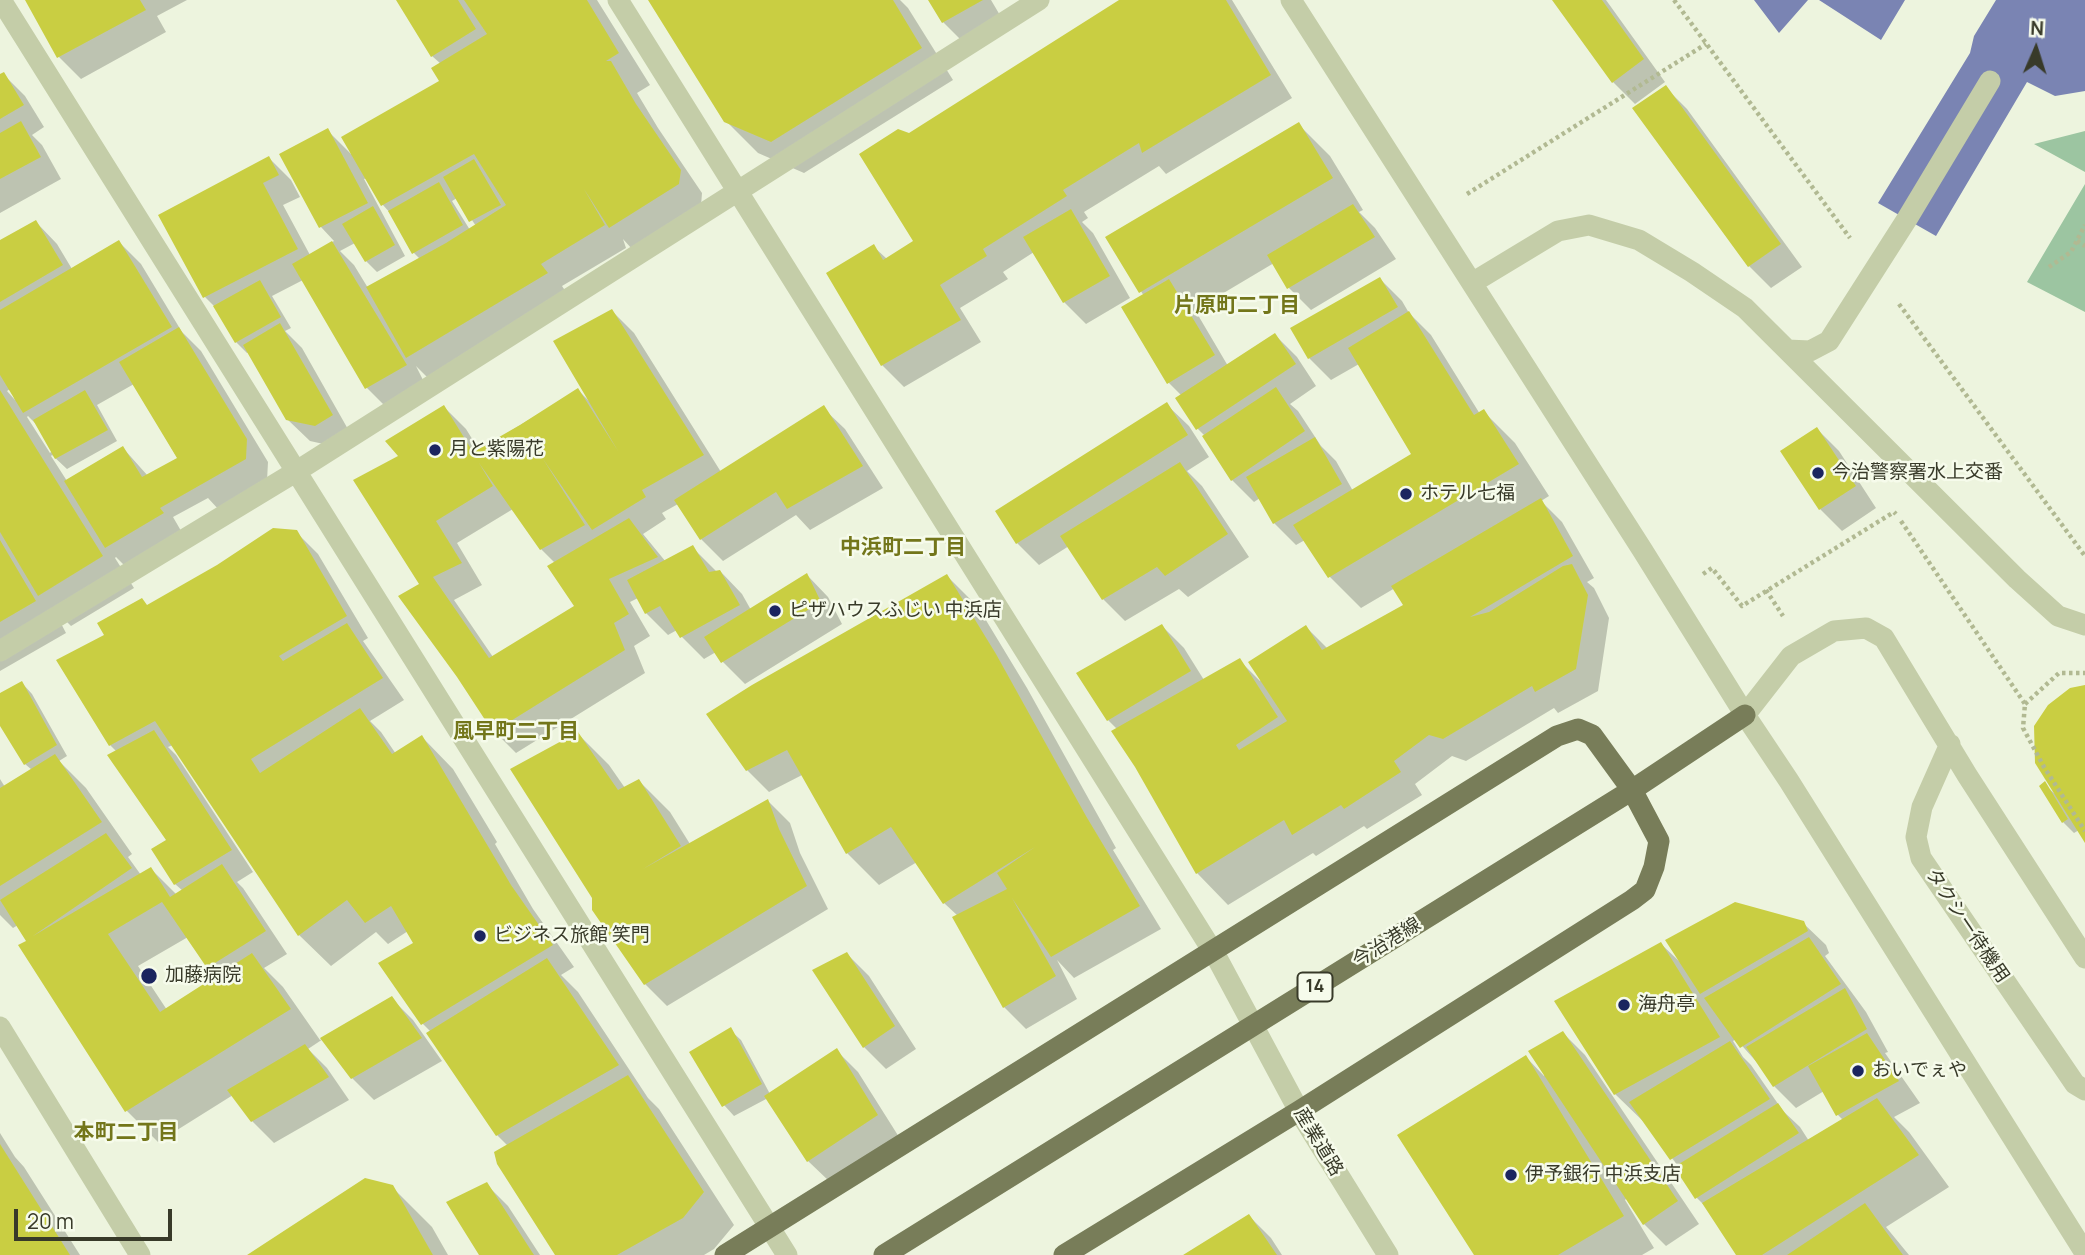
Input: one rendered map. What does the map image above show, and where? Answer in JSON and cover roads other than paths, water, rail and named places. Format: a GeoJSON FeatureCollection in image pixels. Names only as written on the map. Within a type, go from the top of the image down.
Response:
{"type":"FeatureCollection","features":[{"type":"Feature","properties":{"kind":"main road","name":"今治港線"},"geometry":{"type":"LineString","coordinates":[[884,1255],[1632,790],[1745,715]]}},
{"type":"Feature","properties":{"kind":"main road"},"geometry":{"type":"LineString","coordinates":[[725,1255],[1557,736],[1578,729],[1592,735],[1632,790],[1659,841],[1654,867],[1644,890],[1299,1111],[1064,1255]]}},
{"type":"Feature","properties":{"kind":"street"},"geometry":{"type":"LineString","coordinates":[[1,0],[788,1255]]}},
{"type":"Feature","properties":{"kind":"street","name":"産業道路"},"geometry":{"type":"LineString","coordinates":[[618,0],[1212,951],[1299,1111],[1388,1255]]}},
{"type":"Feature","properties":{"kind":"street"},"geometry":{"type":"LineString","coordinates":[[0,651],[297,471],[1039,0]]}},
{"type":"Feature","properties":{"kind":"street"},"geometry":{"type":"LineString","coordinates":[[1291,0],[1789,781],[2085,1253]]}},
{"type":"Feature","properties":{"kind":"street"},"geometry":{"type":"LineString","coordinates":[[1787,350],[1810,351],[1829,341],[1990,81]]}},
{"type":"Feature","properties":{"kind":"street"},"geometry":{"type":"LineString","coordinates":[[1472,283],[1558,231],[1589,225],[1639,240],[1745,308],[2017,579],[2058,616],[2085,625]]}},
{"type":"Feature","properties":{"kind":"street"},"geometry":{"type":"LineString","coordinates":[[1745,715],[1791,656],[1834,631],[1866,628],[1884,638],[1967,775],[2085,958]]}},
{"type":"Feature","properties":{"kind":"street","name":"タクシー待機用"},"geometry":{"type":"LineString","coordinates":[[1950,744],[1923,807],[1916,837],[1920,858],[2075,1084],[2085,1090]]}},
{"type":"Feature","properties":{"kind":"street"},"geometry":{"type":"LineString","coordinates":[[0,1027],[140,1255]]}},
{"type":"Feature","properties":{"kind":"water"},"geometry":{"type":"Polygon","coordinates":[[[1754,0],[1808,0],[1779,33],[1754,0]]]}},
{"type":"Feature","properties":{"kind":"water"},"geometry":{"type":"Polygon","coordinates":[[[1819,0],[1905,0],[1881,40],[1819,0]]]}},
{"type":"Feature","properties":{"kind":"water"},"geometry":{"type":"Polygon","coordinates":[[[1996,0],[2085,0],[2085,91],[2055,96],[2027,82],[1936,236],[1878,203],[1970,53],[1974,36],[1996,0]]]}},
{"type":"Feature","properties":{"kind":"place","name":"月と紫陽花"},"geometry":{"type":"Point","coordinates":[435,450]}},
{"type":"Feature","properties":{"kind":"place","name":"今治警察署水上交番"},"geometry":{"type":"Point","coordinates":[1818,473]}},
{"type":"Feature","properties":{"kind":"place","name":"ホテル七福"},"geometry":{"type":"Point","coordinates":[1406,494]}},
{"type":"Feature","properties":{"kind":"place","name":"ピザハウスふじい 中浜店"},"geometry":{"type":"Point","coordinates":[775,611]}},
{"type":"Feature","properties":{"kind":"place","name":"ビジネス旅館 笑門"},"geometry":{"type":"Point","coordinates":[480,936]}},
{"type":"Feature","properties":{"kind":"place","name":"加藤病院"},"geometry":{"type":"Point","coordinates":[149,976]}},
{"type":"Feature","properties":{"kind":"place","name":"海舟亭"},"geometry":{"type":"Point","coordinates":[1624,1005]}},
{"type":"Feature","properties":{"kind":"place","name":"おいでぇや"},"geometry":{"type":"Point","coordinates":[1858,1071]}},
{"type":"Feature","properties":{"kind":"place","name":"伊予銀行 中浜支店"},"geometry":{"type":"Point","coordinates":[1511,1175]}},
{"type":"Feature","properties":{"kind":"district","name":"片原町二丁目"},"geometry":{"type":"Point","coordinates":[1237,306]}},
{"type":"Feature","properties":{"kind":"district","name":"中浜町二丁目"},"geometry":{"type":"Point","coordinates":[903,548]}},
{"type":"Feature","properties":{"kind":"district","name":"風早町二丁目"},"geometry":{"type":"Point","coordinates":[516,732]}},
{"type":"Feature","properties":{"kind":"district","name":"本町二丁目"},"geometry":{"type":"Point","coordinates":[126,1133]}}]}
